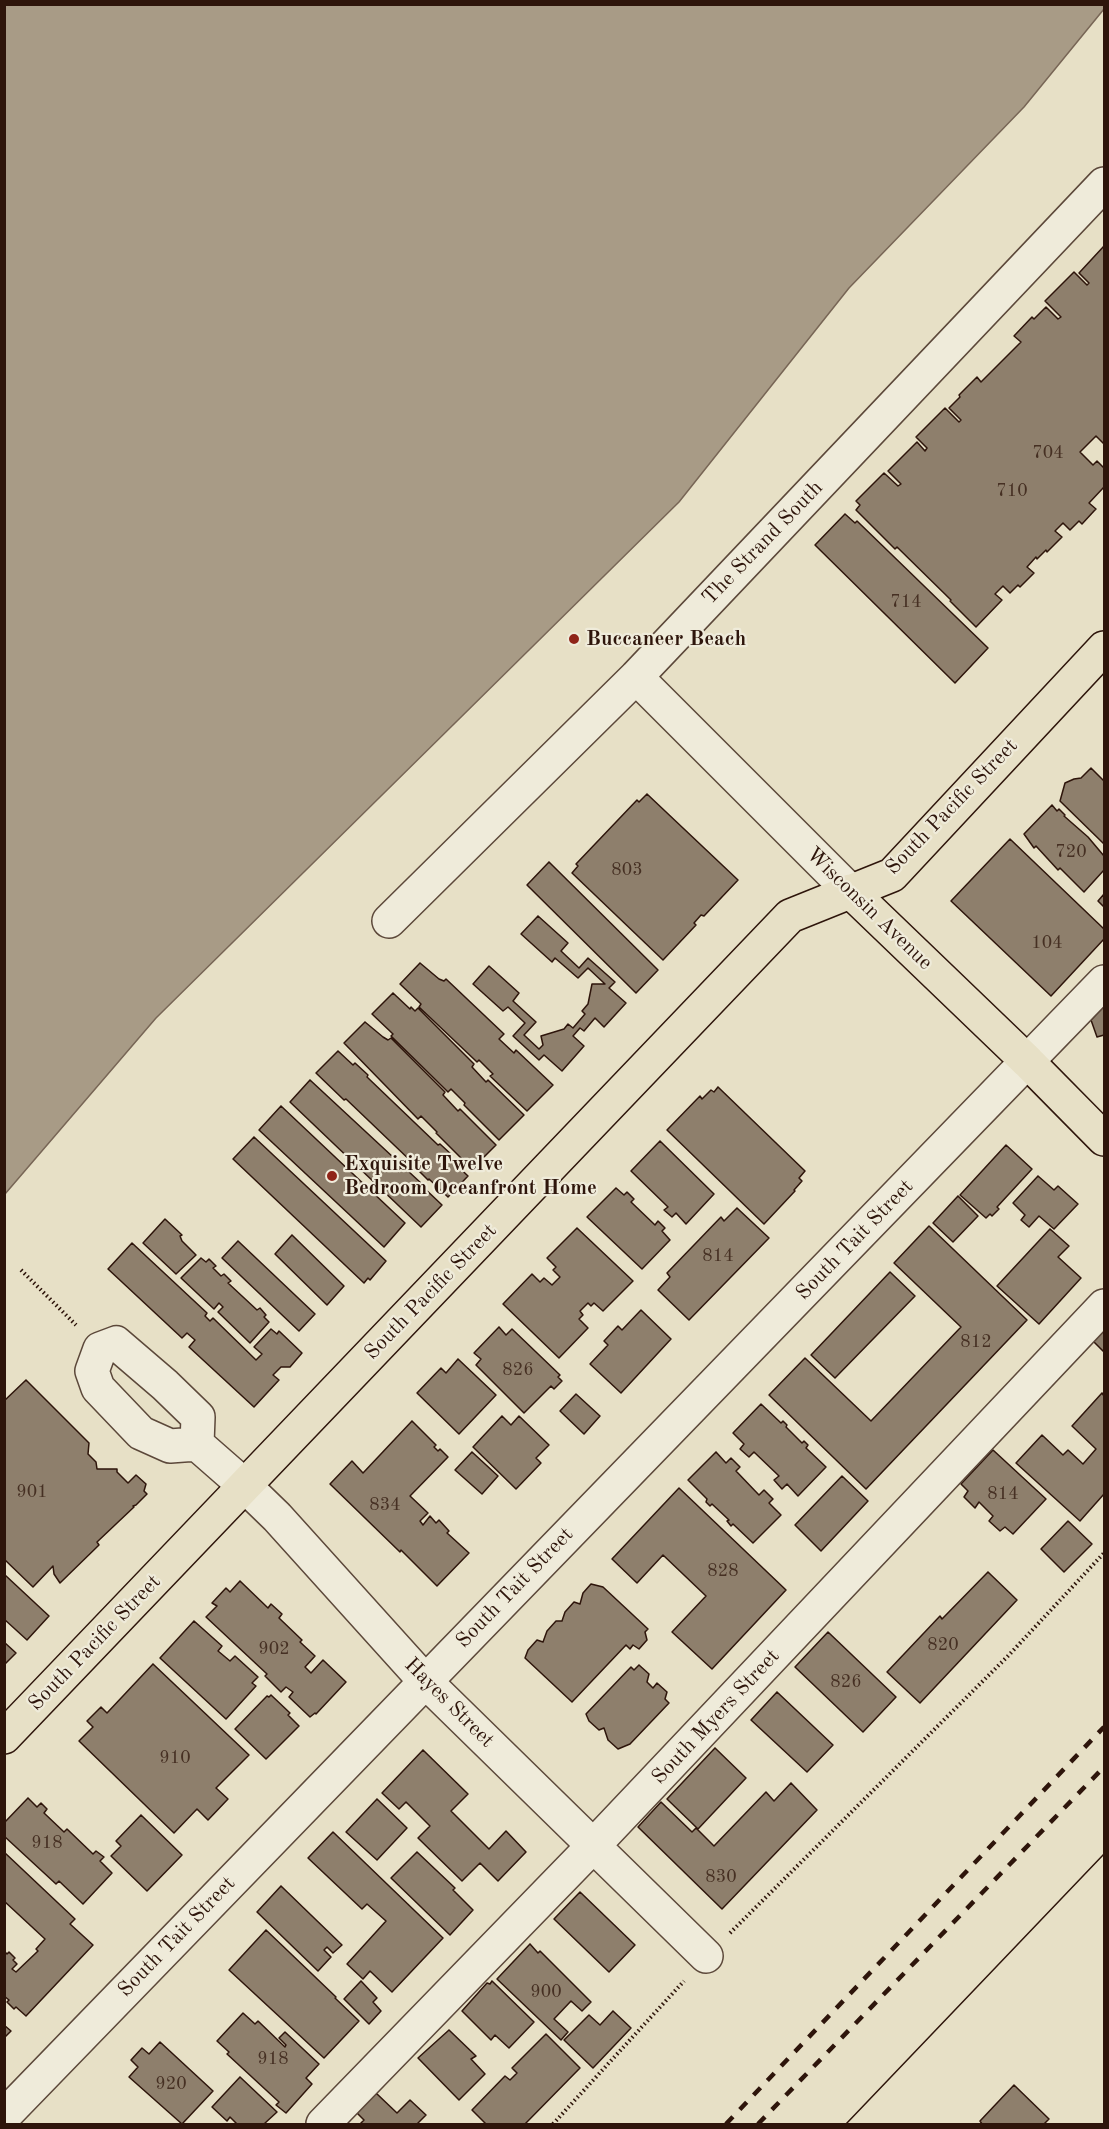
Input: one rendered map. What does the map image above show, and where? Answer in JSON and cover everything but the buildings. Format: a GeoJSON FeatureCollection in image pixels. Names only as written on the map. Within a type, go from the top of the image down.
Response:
{"type":"FeatureCollection","features":[{"type":"Feature","properties":{"kind":"main road","name":"South Pacific Street"},"geometry":{"type":"LineString","coordinates":[[4,1737],[790,916],[892,875],[1104,648]]}},
{"type":"Feature","properties":{"kind":"main road","name":"Wisconsin Avenue"},"geometry":{"type":"LineString","coordinates":[[850,891],[1028,1062],[1104,1139]]}},
{"type":"Feature","properties":{"kind":"street","name":"The Strand South"},"geometry":{"type":"LineString","coordinates":[[389,921],[636,677],[1104,184]]}},
{"type":"Feature","properties":{"kind":"street","name":"Wisconsin Avenue"},"geometry":{"type":"LineString","coordinates":[[636,677],[850,891]]}},
{"type":"Feature","properties":{"kind":"street","name":"South Tait Street"},"geometry":{"type":"LineString","coordinates":[[4,2116],[1104,982]]}},
{"type":"Feature","properties":{"kind":"street","name":"South Myers Street"},"geometry":{"type":"LineString","coordinates":[[324,2124],[594,1845],[1104,1305]]}},
{"type":"Feature","properties":{"kind":"street","name":"Hayes Street"},"geometry":{"type":"LineString","coordinates":[[197,1444],[277,1517],[425,1681],[706,1956]]}},
{"type":"Feature","properties":{"kind":"path"},"geometry":{"type":"LineString","coordinates":[[21,1270],[54,1304]]}},
{"type":"Feature","properties":{"kind":"path"},"geometry":{"type":"LineString","coordinates":[[553,2124],[706,1956],[1008,1656],[1104,1553]]}},
{"type":"Feature","properties":{"kind":"shaded area"},"geometry":{"type":"Polygon","coordinates":[[[5,4],[1104,4],[1104,9],[1024,107],[849,288],[679,502],[156,1018],[5,1194],[5,4]]]}},
{"type":"Feature","properties":{"kind":"tram line"},"geometry":{"type":"LineString","coordinates":[[846,2124],[1104,1854]]}},
{"type":"Feature","properties":{"kind":"railway"},"geometry":{"type":"LineString","coordinates":[[726,2124],[1104,1727]]}},
{"type":"Feature","properties":{"kind":"railway"},"geometry":{"type":"LineString","coordinates":[[758,2124],[1104,1767]]}},
{"type":"Feature","properties":{"kind":"place","name":"Buccaneer Beach"},"geometry":{"type":"Point","coordinates":[574,639]}},
{"type":"Feature","properties":{"kind":"place","name":"Exquisite Twelve Bedroom Oceanfront Home"},"geometry":{"type":"Point","coordinates":[332,1176]}}]}
